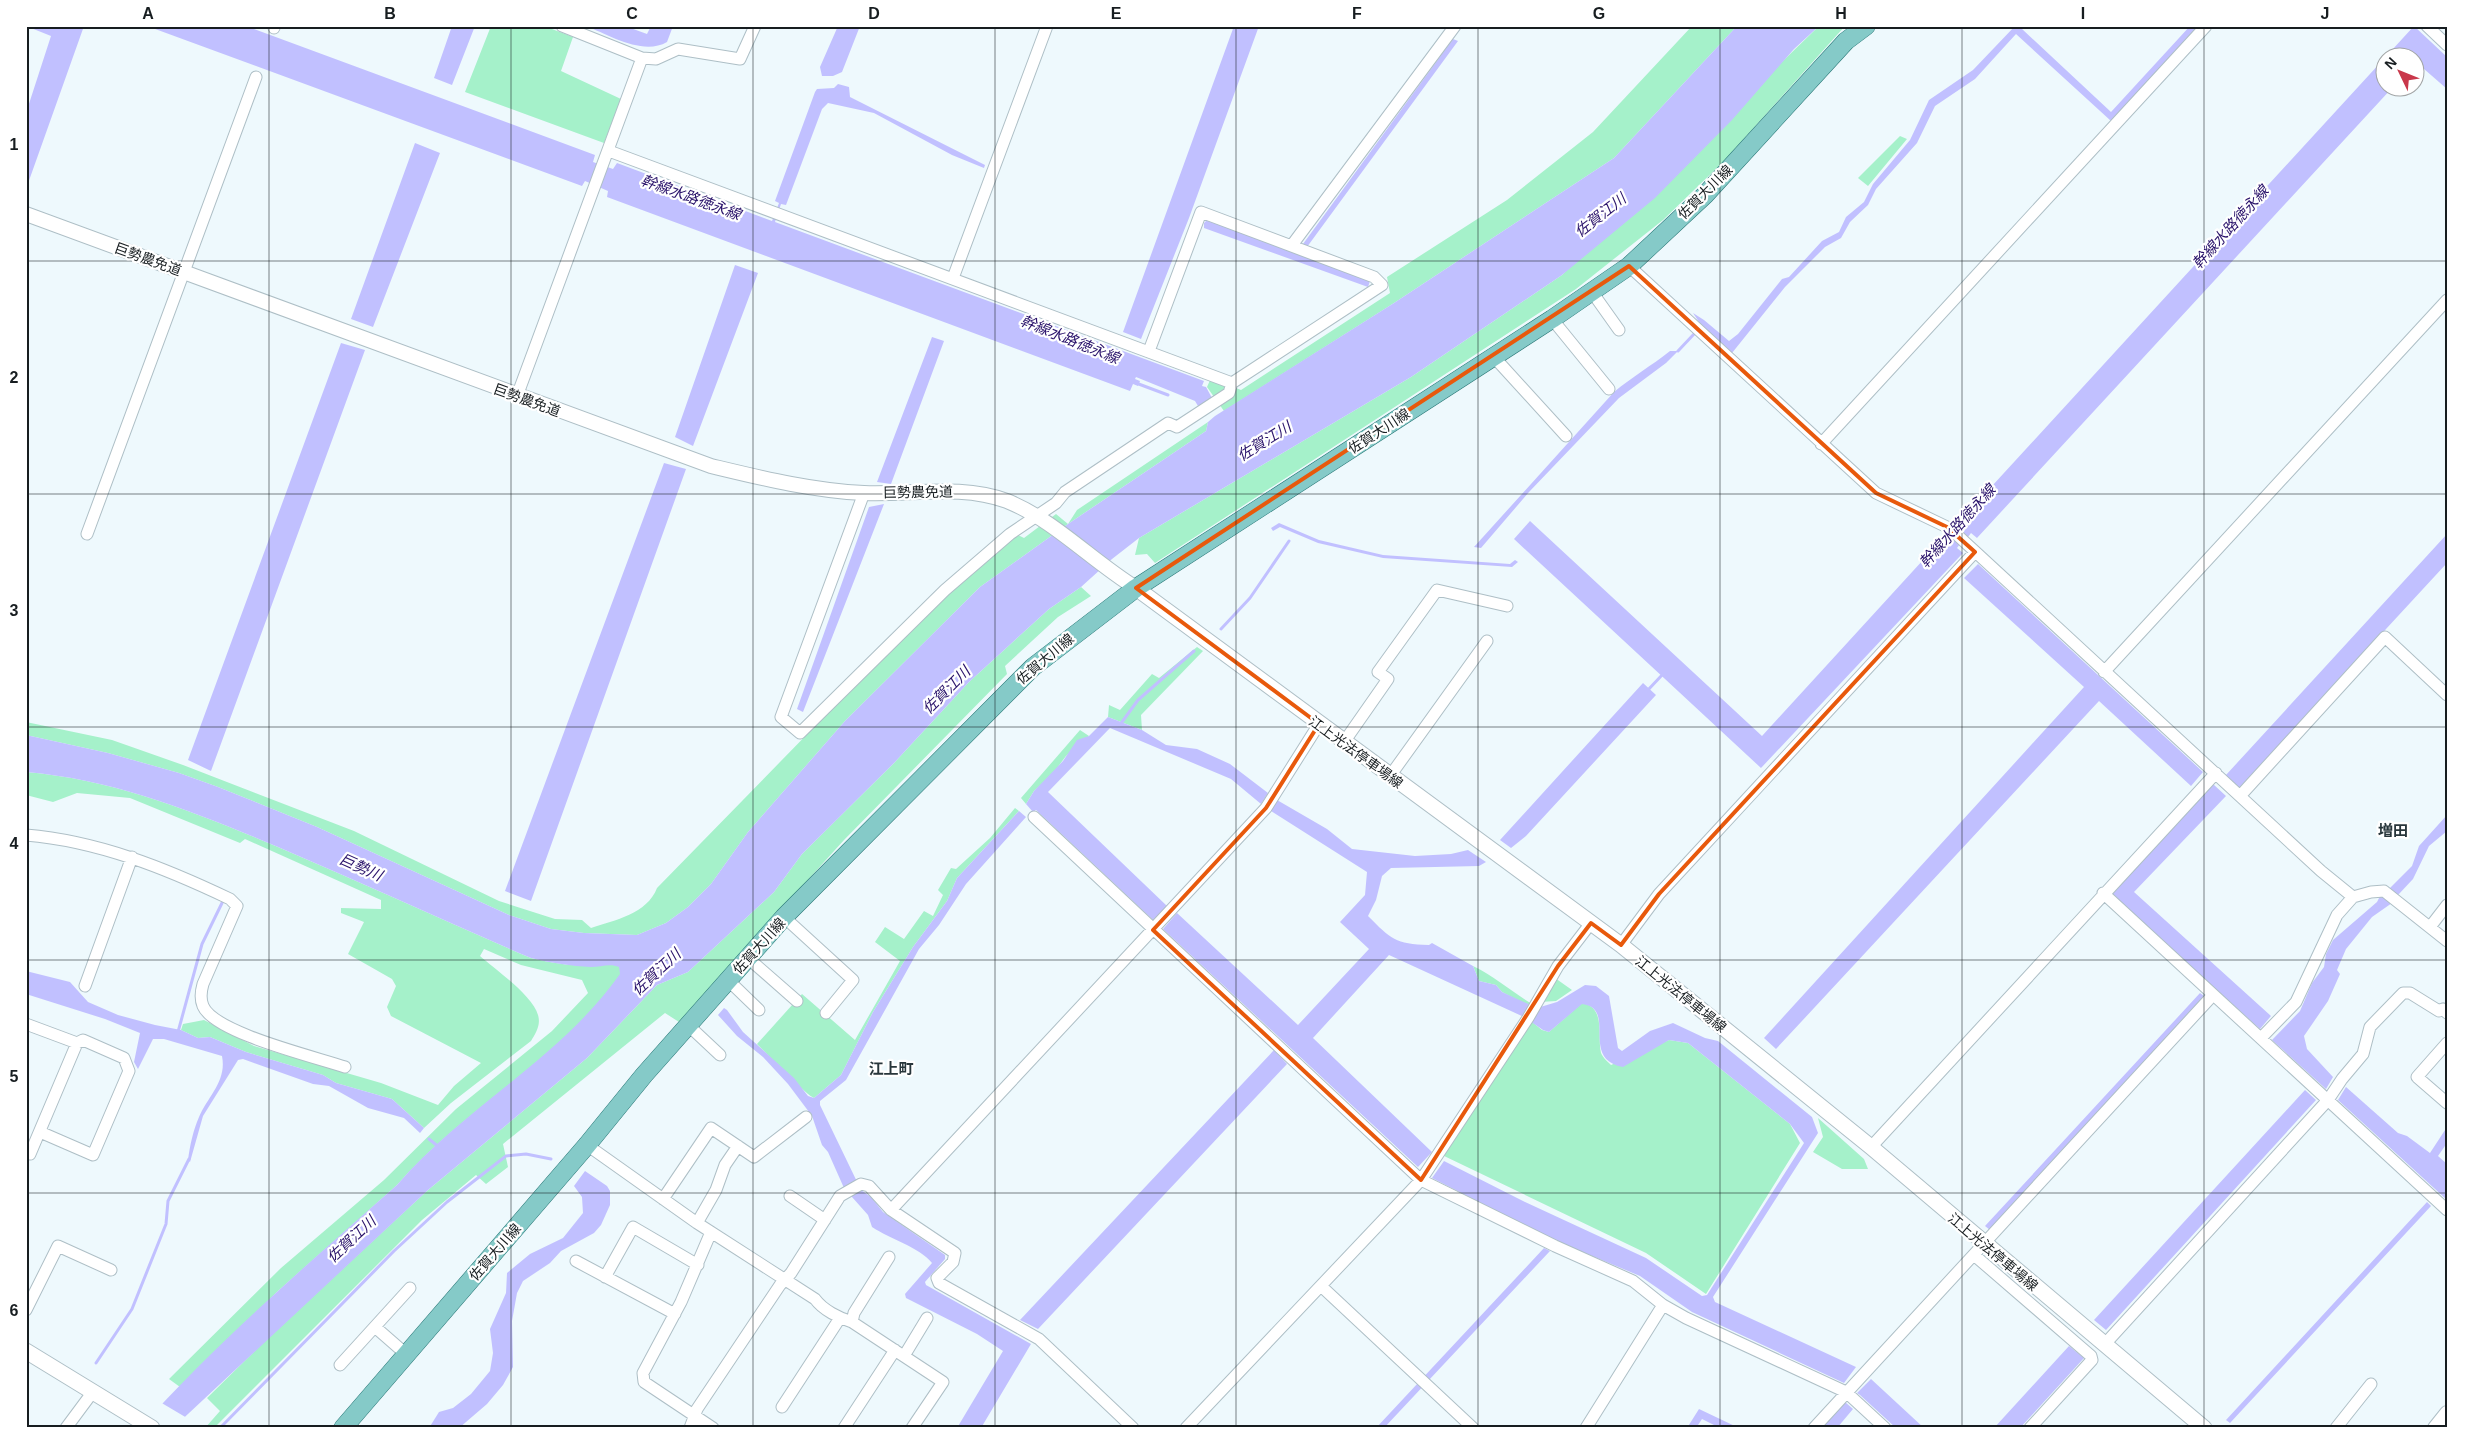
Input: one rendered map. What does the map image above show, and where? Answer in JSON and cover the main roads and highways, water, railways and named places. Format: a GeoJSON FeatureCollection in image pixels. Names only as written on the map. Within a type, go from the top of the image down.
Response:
{"type":"FeatureCollection","features":[{"type":"Feature","properties":{"kind":"main road","name":"佐賀大川線"},"geometry":{"type":"LineString","coordinates":[[343,1428],[587,1145],[644,1075],[784,918],[1032,667],[1136,588],[1552,320],[1629,266],[1705,195],[1846,41],[1866,26]]}},
{"type":"Feature","properties":{"kind":"main road","name":"江上光法停車場線"},"geometry":{"type":"LineString","coordinates":[[1136,588],[1621,945],[1871,1147],[2204,1428]]}},
{"type":"Feature","properties":{"kind":"main road"},"geometry":{"type":"LineString","coordinates":[[26,1351],[152,1428]]}},
{"type":"Feature","properties":{"kind":"water"},"geometry":{"type":"Polygon","coordinates":[[[26,26],[84,26],[26,189],[26,113],[51,36],[26,26]]]}},
{"type":"Feature","properties":{"kind":"water"},"geometry":{"type":"Polygon","coordinates":[[[147,26],[246,26],[595,155],[593,162],[613,169],[617,163],[772,221],[779,203],[775,201],[815,92],[817,89],[834,88],[838,84],[849,87],[850,97],[985,165],[984,168],[952,155],[874,113],[828,103],[822,109],[786,205],[781,204],[775,222],[1204,381],[1202,386],[1206,387],[1212,398],[1198,406],[1195,401],[1136,377],[1135,379],[1140,381],[1138,386],[1133,384],[1130,391],[607,197],[608,191],[585,181],[582,186],[147,26]]]}},
{"type":"Feature","properties":{"kind":"water"},"geometry":{"type":"Polygon","coordinates":[[[452,26],[475,26],[452,85],[434,78],[452,26]]]}},
{"type":"Feature","properties":{"kind":"water"},"geometry":{"type":"Polygon","coordinates":[[[586,26],[625,26],[647,34],[651,26],[673,26],[667,42],[658,46],[647,47],[626,43],[586,26]]]}},
{"type":"Feature","properties":{"kind":"water"},"geometry":{"type":"Polygon","coordinates":[[[838,26],[860,26],[842,72],[833,76],[822,76],[820,67],[838,26]]]}},
{"type":"Feature","properties":{"kind":"water"},"geometry":{"type":"Polygon","coordinates":[[[1234,26],[1259,26],[1189,218],[1141,339],[1123,332],[1234,26]]]}},
{"type":"Feature","properties":{"kind":"water"},"geometry":{"type":"Polygon","coordinates":[[[1737,26],[1819,26],[1794,49],[1732,120],[1655,198],[1562,275],[1411,377],[1139,538],[1081,587],[1049,609],[969,682],[894,763],[802,854],[774,892],[688,972],[657,985],[587,1058],[428,1190],[173,1428],[140,1428],[170,1395],[233,1333],[397,1185],[423,1157],[541,1058],[569,1032],[596,1004],[620,974],[619,967],[612,965],[576,966],[531,958],[278,847],[185,810],[155,799],[92,782],[26,772],[26,735],[108,753],[179,773],[218,787],[317,827],[509,915],[551,929],[584,933],[637,935],[666,923],[688,907],[711,884],[748,832],[845,721],[980,587],[1068,524],[1206,431],[1208,422],[1215,416],[1394,303],[1614,158],[1737,26]]]}},
{"type":"Feature","properties":{"kind":"water"},"geometry":{"type":"Polygon","coordinates":[[[2015,26],[2022,26],[2022,29],[2111,112],[2190,26],[2198,26],[2111,121],[2016,34],[1975,79],[1935,106],[1917,143],[1876,189],[1868,205],[1850,222],[1841,238],[1825,247],[1785,287],[1732,353],[1701,325],[1693,313],[1729,341],[1738,334],[1782,279],[1789,277],[1822,241],[1839,232],[1846,217],[1864,202],[1873,184],[1910,140],[1929,100],[1973,70],[2015,26]]]}},
{"type":"Feature","properties":{"kind":"water"},"geometry":{"type":"Polygon","coordinates":[[[2414,26],[2447,57],[2447,89],[2426,71],[2426,48],[2394,48],[2414,26]]]}},
{"type":"Feature","properties":{"kind":"water"},"geometry":{"type":"Polygon","coordinates":[[[1453,39],[1458,41],[1307,247],[1303,244],[1453,39]]]}},
{"type":"Feature","properties":{"kind":"water"},"geometry":{"type":"Polygon","coordinates":[[[2376,67],[2376,98],[2383,98],[1977,538],[1971,533],[1968,537],[1962,531],[1965,527],[1959,522],[2376,67]]]}},
{"type":"Feature","properties":{"kind":"water"},"geometry":{"type":"Polygon","coordinates":[[[415,143],[440,153],[373,327],[351,319],[415,143]]]}},
{"type":"Feature","properties":{"kind":"water"},"geometry":{"type":"Polygon","coordinates":[[[1207,220],[1370,281],[1368,287],[1204,228],[1204,223],[1207,220]]]}},
{"type":"Feature","properties":{"kind":"water"},"geometry":{"type":"Polygon","coordinates":[[[735,265],[758,273],[693,446],[675,437],[735,265]]]}},
{"type":"Feature","properties":{"kind":"water"},"geometry":{"type":"Polygon","coordinates":[[[932,337],[944,341],[891,484],[877,482],[932,337]]]}},
{"type":"Feature","properties":{"kind":"water"},"geometry":{"type":"Polygon","coordinates":[[[341,343],[365,350],[211,771],[188,760],[341,343]]]}},
{"type":"Feature","properties":{"kind":"water"},"geometry":{"type":"Polygon","coordinates":[[[1670,351],[1678,351],[1666,363],[1619,398],[1529,492],[1481,548],[1474,547],[1614,392],[1670,351]]]}},
{"type":"Feature","properties":{"kind":"water"},"geometry":{"type":"Polygon","coordinates":[[[664,463],[686,469],[531,901],[505,891],[664,463]]]}},
{"type":"Feature","properties":{"kind":"water"},"geometry":{"type":"Polygon","coordinates":[[[884,504],[803,712],[797,709],[869,507],[884,504]]]}},
{"type":"Feature","properties":{"kind":"water"},"geometry":{"type":"Polygon","coordinates":[[[1530,521],[1762,736],[1945,536],[1951,542],[1955,539],[1960,544],[1957,548],[1963,553],[1761,768],[1514,539],[1530,521]]]}},
{"type":"Feature","properties":{"kind":"water"},"geometry":{"type":"Polygon","coordinates":[[[1279,523],[1319,540],[1383,555],[1510,564],[1515,560],[1518,562],[1512,567],[1383,558],[1318,543],[1280,527],[1273,531],[1271,528],[1279,523]]]}},
{"type":"Feature","properties":{"kind":"water"},"geometry":{"type":"Polygon","coordinates":[[[2447,534],[2447,563],[2239,788],[2226,775],[2447,534]]]}},
{"type":"Feature","properties":{"kind":"water"},"geometry":{"type":"Polygon","coordinates":[[[1978,564],[2203,772],[2191,786],[2099,701],[1776,1049],[1764,1038],[2084,687],[1964,578],[1978,564]]]}},
{"type":"Feature","properties":{"kind":"water"},"geometry":{"type":"Polygon","coordinates":[[[1643,683],[1656,695],[1526,836],[1511,848],[1500,840],[1643,683]]]}},
{"type":"Feature","properties":{"kind":"water"},"geometry":{"type":"Polygon","coordinates":[[[1108,717],[1142,730],[1166,745],[1197,749],[1230,764],[1268,793],[1261,804],[1231,779],[1110,728],[1048,792],[1167,906],[1153,920],[1036,810],[1033,812],[1026,804],[1034,791],[1063,761],[1077,740],[1089,736],[1108,717]]]}},
{"type":"Feature","properties":{"kind":"water"},"geometry":{"type":"Polygon","coordinates":[[[2213,784],[2226,796],[2134,892],[2271,1016],[2260,1029],[2109,893],[2213,784]]]}},
{"type":"Feature","properties":{"kind":"water"},"geometry":{"type":"Polygon","coordinates":[[[1277,800],[1327,829],[1352,849],[1415,856],[1451,854],[1468,850],[1486,862],[1479,866],[1391,868],[1382,876],[1376,900],[1368,916],[1394,939],[1408,943],[1429,945],[1432,943],[1473,966],[1479,981],[1496,985],[1502,992],[1537,1008],[1557,1002],[1585,985],[1596,986],[1609,996],[1618,1048],[1622,1051],[1650,1031],[1673,1023],[1705,1038],[1718,1041],[1812,1117],[1818,1133],[1713,1297],[1715,1302],[1856,1367],[1844,1383],[1692,1312],[1640,1276],[1554,1240],[1432,1178],[1444,1161],[1523,1201],[1646,1258],[1702,1296],[1707,1295],[1804,1143],[1790,1124],[1688,1043],[1669,1040],[1623,1067],[1610,1062],[1603,1054],[1600,1045],[1597,1014],[1592,1008],[1582,1004],[1549,1032],[1524,1017],[1389,955],[1313,1038],[1432,1152],[1418,1167],[1163,929],[1177,913],[1298,1025],[1369,949],[1340,922],[1365,895],[1367,872],[1271,811],[1277,800]]]}},
{"type":"Feature","properties":{"kind":"water"},"geometry":{"type":"Polygon","coordinates":[[[1019,811],[1026,817],[966,884],[939,925],[919,949],[846,1080],[820,1101],[820,1105],[861,1190],[871,1197],[883,1212],[945,1255],[945,1259],[925,1282],[926,1285],[1031,1344],[981,1428],[957,1428],[1003,1351],[977,1334],[906,1298],[905,1294],[932,1263],[920,1252],[872,1227],[868,1215],[844,1188],[828,1152],[822,1145],[812,1116],[788,1084],[763,1057],[737,1036],[718,1015],[724,1008],[727,1010],[743,1032],[794,1078],[808,1096],[814,1098],[841,1075],[873,1012],[913,947],[947,901],[957,878],[1019,811]]]}},
{"type":"Feature","properties":{"kind":"water"},"geometry":{"type":"Polygon","coordinates":[[[2447,815],[2447,831],[2429,846],[2413,879],[2398,895],[2388,890],[2412,866],[2419,846],[2447,815]]]}},
{"type":"Feature","properties":{"kind":"water"},"geometry":{"type":"Polygon","coordinates":[[[2380,896],[2387,897],[2392,903],[2372,917],[2346,949],[2337,970],[2340,974],[2328,1001],[2304,1036],[2307,1049],[2333,1077],[2326,1089],[2272,1040],[2300,1011],[2312,983],[2324,967],[2326,954],[2333,940],[2377,902],[2380,896]]]}},
{"type":"Feature","properties":{"kind":"water"},"geometry":{"type":"Polygon","coordinates":[[[26,971],[70,982],[88,1002],[118,1015],[181,1030],[198,1038],[210,1037],[246,1052],[323,1075],[336,1083],[392,1099],[424,1128],[420,1133],[404,1118],[368,1108],[329,1086],[313,1084],[243,1059],[238,1060],[203,1116],[190,1162],[188,1160],[193,1133],[203,1109],[219,1081],[223,1065],[222,1056],[164,1039],[153,1039],[138,1069],[134,1062],[140,1033],[105,1019],[26,994],[26,971]]]}},
{"type":"Feature","properties":{"kind":"water"},"geometry":{"type":"Polygon","coordinates":[[[2200,993],[2204,996],[1990,1230],[1985,1226],[2200,993]]]}},
{"type":"Feature","properties":{"kind":"water"},"geometry":{"type":"Polygon","coordinates":[[[1274,1050],[1287,1064],[1038,1329],[1020,1320],[1274,1050]]]}},
{"type":"Feature","properties":{"kind":"water"},"geometry":{"type":"Polygon","coordinates":[[[2346,1087],[2398,1133],[2407,1136],[2430,1153],[2447,1127],[2447,1143],[2438,1156],[2447,1164],[2447,1200],[2338,1100],[2346,1087]]]}},
{"type":"Feature","properties":{"kind":"water"},"geometry":{"type":"Polygon","coordinates":[[[2305,1090],[2316,1100],[2106,1330],[2094,1320],[2305,1090]]]}},
{"type":"Feature","properties":{"kind":"water"},"geometry":{"type":"Polygon","coordinates":[[[585,1171],[607,1186],[610,1191],[610,1205],[601,1225],[594,1233],[561,1251],[550,1263],[523,1281],[517,1293],[512,1321],[513,1367],[503,1385],[487,1404],[459,1428],[429,1428],[439,1412],[453,1408],[471,1394],[490,1371],[493,1353],[490,1329],[506,1293],[507,1273],[530,1254],[563,1238],[583,1213],[582,1197],[574,1186],[585,1171]]]}},
{"type":"Feature","properties":{"kind":"water"},"geometry":{"type":"Polygon","coordinates":[[[2427,1202],[2431,1206],[2230,1423],[2226,1420],[2427,1202]]]}},
{"type":"Feature","properties":{"kind":"water"},"geometry":{"type":"Polygon","coordinates":[[[1544,1248],[1550,1251],[1384,1428],[1376,1428],[1544,1248]]]}},
{"type":"Feature","properties":{"kind":"water"},"geometry":{"type":"Polygon","coordinates":[[[2069,1346],[2084,1358],[2020,1428],[1994,1428],[2069,1346]]]}},
{"type":"Feature","properties":{"kind":"water"},"geometry":{"type":"Polygon","coordinates":[[[1871,1379],[1924,1428],[1896,1428],[1857,1393],[1871,1379]]]}},
{"type":"Feature","properties":{"kind":"water"},"geometry":{"type":"Polygon","coordinates":[[[1845,1402],[1853,1409],[1837,1428],[1821,1428],[1845,1402]]]}},
{"type":"Feature","properties":{"kind":"water"},"geometry":{"type":"Polygon","coordinates":[[[1699,1409],[1739,1428],[1720,1428],[1702,1419],[1696,1428],[1687,1428],[1699,1409]]]}},
{"type":"Feature","properties":{"kind":"waterway"},"geometry":{"type":"LineString","coordinates":[[1678,351],[1694,334]]}},
{"type":"Feature","properties":{"kind":"waterway","name":"幹線水路徳永線"},"geometry":{"type":"LineString","coordinates":[[1136,383],[1168,395]]}},
{"type":"Feature","properties":{"kind":"waterway"},"geometry":{"type":"LineString","coordinates":[[1221,629],[1250,598],[1289,541]]}},
{"type":"Feature","properties":{"kind":"waterway"},"geometry":{"type":"LineString","coordinates":[[1122,722],[1138,700],[1194,651]]}},
{"type":"Feature","properties":{"kind":"waterway"},"geometry":{"type":"LineString","coordinates":[[1647,691],[1663,674]]}},
{"type":"Feature","properties":{"kind":"waterway"},"geometry":{"type":"LineString","coordinates":[[178,1032],[202,944],[222,903]]}},
{"type":"Feature","properties":{"kind":"waterway"},"geometry":{"type":"LineString","coordinates":[[429,1139],[440,1148]]}},
{"type":"Feature","properties":{"kind":"waterway"},"geometry":{"type":"LineString","coordinates":[[220,1428],[394,1251],[447,1202],[506,1156],[526,1154],[551,1159]]}},
{"type":"Feature","properties":{"kind":"waterway"},"geometry":{"type":"LineString","coordinates":[[96,1363],[132,1309],[166,1224],[168,1201],[189,1159]]}},
{"type":"Feature","properties":{"kind":"district","name":"増田"},"geometry":{"type":"Point","coordinates":[2393,830]}},
{"type":"Feature","properties":{"kind":"district","name":"江上町"},"geometry":{"type":"Point","coordinates":[891,1068]}},
{"type":"Feature","properties":{"kind":"water label","name":"佐賀江川"},"geometry":{"type":"Point","coordinates":[1600,215]}},
{"type":"Feature","properties":{"kind":"water label","name":"佐賀江川"},"geometry":{"type":"Point","coordinates":[1264,441]}},
{"type":"Feature","properties":{"kind":"water label","name":"佐賀江川"},"geometry":{"type":"Point","coordinates":[946,690]}},
{"type":"Feature","properties":{"kind":"water label","name":"巨勢川"},"geometry":{"type":"Point","coordinates":[361,867]}},
{"type":"Feature","properties":{"kind":"water label","name":"佐賀江川"},"geometry":{"type":"Point","coordinates":[656,972]}},
{"type":"Feature","properties":{"kind":"water label","name":"佐賀江川"},"geometry":{"type":"Point","coordinates":[351,1239]}}]}
